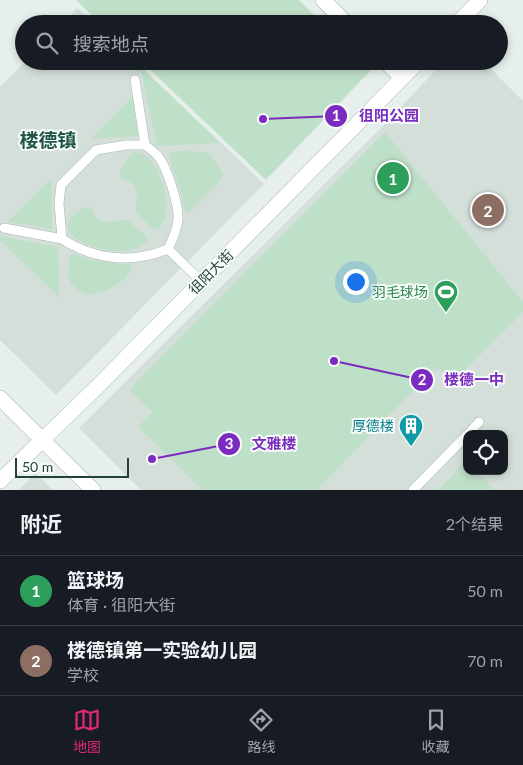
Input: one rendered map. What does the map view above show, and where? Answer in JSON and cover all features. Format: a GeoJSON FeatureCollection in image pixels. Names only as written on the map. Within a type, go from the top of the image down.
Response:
{"type":"FeatureCollection","features":[{"type":"Feature","properties":{"kind":"street"},"geometry":{"type":"LineString","coordinates":[[323,0],[338,15]]}},
{"type":"Feature","properties":{"kind":"street"},"geometry":{"type":"LineString","coordinates":[[466,15],[480,0]]}},
{"type":"Feature","properties":{"kind":"street"},"geometry":{"type":"LineString","coordinates":[[394,70],[402,78]]}},
{"type":"Feature","properties":{"kind":"street","name":"徂阳大街"},"geometry":{"type":"LineString","coordinates":[[0,481],[99,385],[410,70]]}},
{"type":"Feature","properties":{"kind":"street"},"geometry":{"type":"LineString","coordinates":[[0,398],[92,490]]}},
{"type":"Feature","properties":{"kind":"lane"},"geometry":{"type":"LineString","coordinates":[[135,80],[145,145]]}},
{"type":"Feature","properties":{"kind":"lane"},"geometry":{"type":"LineString","coordinates":[[4,228],[62,239],[74,246],[101,255],[131,259],[151,256],[168,249],[175,236],[178,218],[176,201],[169,178],[158,156],[145,145],[126,145],[96,150],[61,185],[58,203],[62,239]]}},
{"type":"Feature","properties":{"kind":"lane"},"geometry":{"type":"LineString","coordinates":[[168,249],[201,281]]}},
{"type":"Feature","properties":{"kind":"lane"},"geometry":{"type":"LineString","coordinates":[[471,430],[479,422]]}},
{"type":"Feature","properties":{"kind":"lane"},"geometry":{"type":"LineString","coordinates":[[413,490],[463,438]]}},
{"type":"Feature","properties":{"kind":"shaded area"},"geometry":{"type":"Polygon","coordinates":[[[77,8],[85,15],[71,15],[77,8]]]}},
{"type":"Feature","properties":{"kind":"shaded area"},"geometry":{"type":"Polygon","coordinates":[[[17,70],[144,70],[264,184],[56,395],[0,340],[0,87],[17,70]]]}},
{"type":"Feature","properties":{"kind":"shaded area"},"geometry":{"type":"Polygon","coordinates":[[[436,70],[492,70],[523,101],[523,490],[141,490],[79,428],[384,125],[436,70]]]}},
{"type":"Feature","properties":{"kind":"shaded area"},"geometry":{"type":"Polygon","coordinates":[[[35,473],[53,490],[19,490],[35,473]]]}},
{"type":"Feature","properties":{"kind":"green space"},"geometry":{"type":"Polygon","coordinates":[[[76,0],[299,0],[314,15],[92,15],[76,0]]]}},
{"type":"Feature","properties":{"kind":"green space"},"geometry":{"type":"Polygon","coordinates":[[[141,70],[144,70],[220,143],[157,146],[141,70]]]}},
{"type":"Feature","properties":{"kind":"green space"},"geometry":{"type":"Polygon","coordinates":[[[150,70],[371,70],[266,180],[150,70]]]}},
{"type":"Feature","properties":{"kind":"green space"},"geometry":{"type":"Polygon","coordinates":[[[133,96],[138,136],[91,139],[133,96]]]}},
{"type":"Feature","properties":{"kind":"green space"},"geometry":{"type":"Polygon","coordinates":[[[385,132],[523,302],[523,312],[459,376],[434,369],[317,490],[203,490],[138,427],[152,412],[129,390],[385,132]]]}},
{"type":"Feature","properties":{"kind":"green space"},"geometry":{"type":"Polygon","coordinates":[[[185,150],[209,153],[224,175],[190,211],[186,212],[169,157],[169,153],[185,150]]]}},
{"type":"Feature","properties":{"kind":"green space"},"geometry":{"type":"Polygon","coordinates":[[[135,152],[143,154],[155,167],[166,196],[166,213],[158,230],[152,228],[136,212],[137,196],[135,187],[120,176],[123,165],[135,152]]]}},
{"type":"Feature","properties":{"kind":"green space"},"geometry":{"type":"Polygon","coordinates":[[[51,178],[52,229],[8,222],[51,178]]]}},
{"type":"Feature","properties":{"kind":"green space"},"geometry":{"type":"Polygon","coordinates":[[[90,207],[99,220],[111,222],[127,220],[145,235],[148,240],[131,250],[124,251],[97,248],[80,241],[69,231],[68,224],[77,212],[90,207]]]}},
{"type":"Feature","properties":{"kind":"green space"},"geometry":{"type":"Polygon","coordinates":[[[0,236],[58,247],[59,297],[0,240],[0,236]]]}},
{"type":"Feature","properties":{"kind":"green space"},"geometry":{"type":"Polygon","coordinates":[[[75,254],[90,260],[133,265],[125,279],[108,290],[89,295],[77,290],[68,276],[70,255],[75,254]]]}},
{"type":"Feature","properties":{"kind":"green space"},"geometry":{"type":"Polygon","coordinates":[[[463,464],[463,475],[480,475],[495,490],[438,490],[463,464]]]}},
{"type":"Feature","properties":{"kind":"place","name":"徂阳公园"},"geometry":{"type":"Point","coordinates":[263,119]}},
{"type":"Feature","properties":{"kind":"place","name":"篮球场"},"geometry":{"type":"Point","coordinates":[393,178]}},
{"type":"Feature","properties":{"kind":"place","name":"楼德镇第一实验幼儿园"},"geometry":{"type":"Point","coordinates":[488,210]}},
{"type":"Feature","properties":{"kind":"place","name":"羽毛球场"},"geometry":{"type":"Point","coordinates":[446,313]}},
{"type":"Feature","properties":{"kind":"place","name":"楼德一中"},"geometry":{"type":"Point","coordinates":[334,361]}},
{"type":"Feature","properties":{"kind":"place","name":"厚德楼"},"geometry":{"type":"Point","coordinates":[411,447]}},
{"type":"Feature","properties":{"kind":"place","name":"文雅楼"},"geometry":{"type":"Point","coordinates":[152,459]}},
{"type":"Feature","properties":{"kind":"district","name":"楼德镇"},"geometry":{"type":"Point","coordinates":[48,140]}}]}
